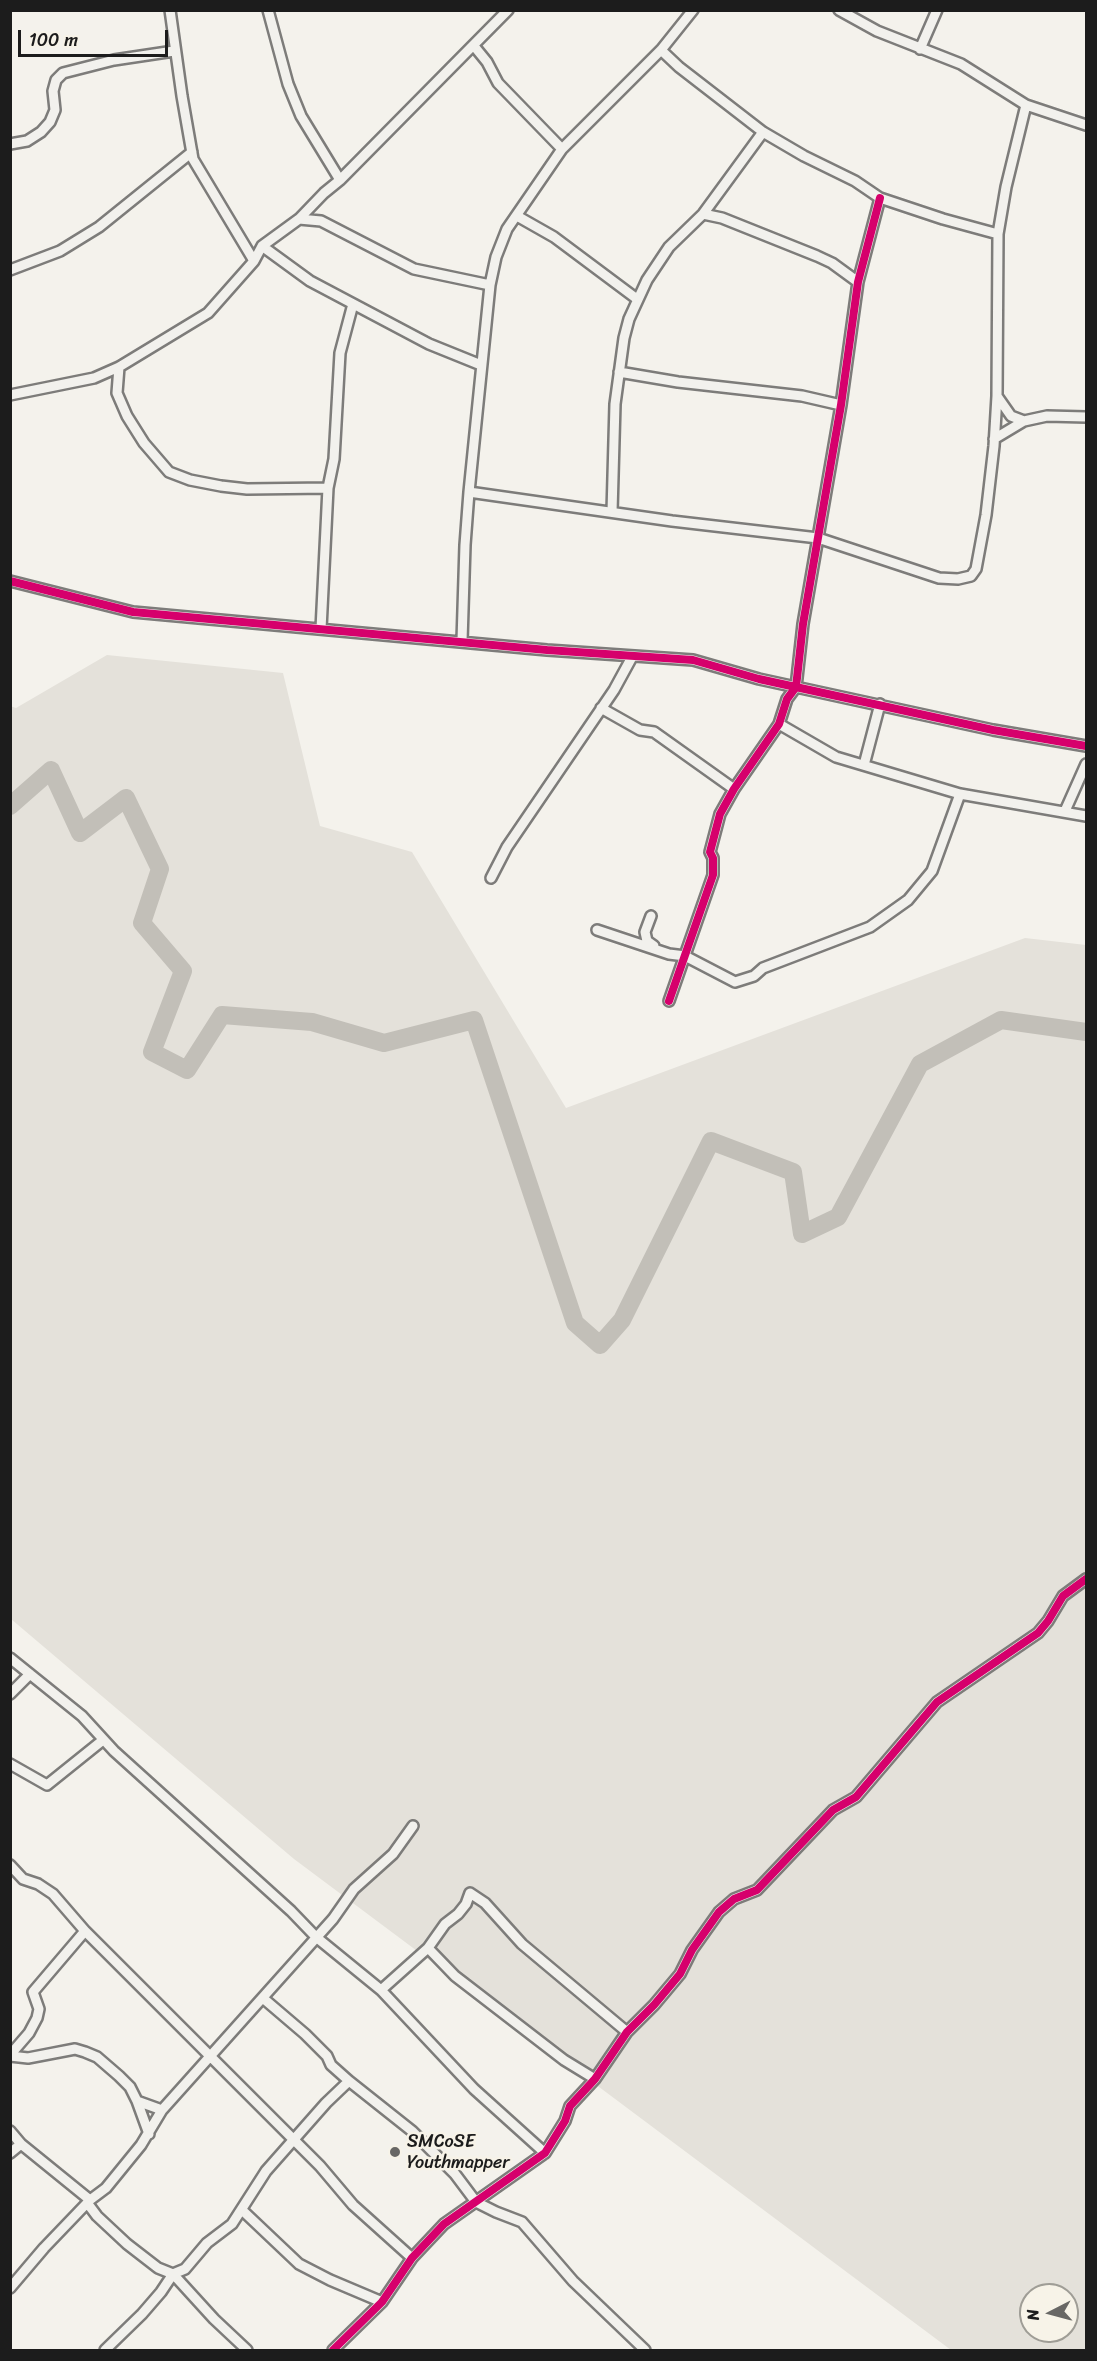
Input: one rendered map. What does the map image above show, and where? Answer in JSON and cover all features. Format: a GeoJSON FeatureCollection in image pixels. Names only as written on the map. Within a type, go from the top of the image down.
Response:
{"type":"FeatureCollection","features":[{"type":"Feature","properties":{"kind":"street"},"geometry":{"type":"LineString","coordinates":[[170,10],[174,51],[192,152],[197,167],[254,261]]}},
{"type":"Feature","properties":{"kind":"street"},"geometry":{"type":"LineString","coordinates":[[268,10],[288,84],[297,105],[340,180]]}},
{"type":"Feature","properties":{"kind":"street"},"geometry":{"type":"LineString","coordinates":[[10,395],[94,378],[119,367],[208,313],[254,261],[262,246],[299,219],[340,180],[508,10]]}},
{"type":"Feature","properties":{"kind":"street"},"geometry":{"type":"LineString","coordinates":[[462,641],[469,492],[490,285],[496,257],[507,229],[562,149],[661,50],[693,10]]}},
{"type":"Feature","properties":{"kind":"street"},"geometry":{"type":"LineString","coordinates":[[839,10],[877,31],[962,64],[1026,105],[1086,125]]}},
{"type":"Feature","properties":{"kind":"street"},"geometry":{"type":"LineString","coordinates":[[920,49],[937,10]]}},
{"type":"Feature","properties":{"kind":"street"},"geometry":{"type":"LineString","coordinates":[[474,46],[487,62],[498,83],[527,116],[562,149]]}},
{"type":"Feature","properties":{"kind":"street"},"geometry":{"type":"LineString","coordinates":[[661,50],[679,67],[763,132],[804,156],[855,181],[880,198],[943,219],[999,234]]}},
{"type":"Feature","properties":{"kind":"street"},"geometry":{"type":"LineString","coordinates":[[10,144],[27,141],[41,132],[50,122],[55,110],[53,91],[56,80],[63,74],[114,60],[174,51]]}},
{"type":"Feature","properties":{"kind":"street"},"geometry":{"type":"LineString","coordinates":[[469,492],[818,537],[939,578],[958,579],[971,576],[976,569],[986,515],[994,439],[997,396],[999,234],[1006,187],[1026,105]]}},
{"type":"Feature","properties":{"kind":"street"},"geometry":{"type":"LineString","coordinates":[[612,512],[615,404],[624,338],[637,299],[646,280],[669,247],[703,214],[763,132]]}},
{"type":"Feature","properties":{"kind":"street"},"geometry":{"type":"LineString","coordinates":[[10,270],[60,251],[99,227],[192,152]]}},
{"type":"Feature","properties":{"kind":"street"},"geometry":{"type":"LineString","coordinates":[[669,1001],[712,876],[713,858],[710,852],[720,814],[778,724],[787,699],[796,687],[803,624],[841,405],[858,282],[880,198]]}},
{"type":"Feature","properties":{"kind":"street"},"geometry":{"type":"LineString","coordinates":[[703,214],[722,218],[817,256],[832,263],[858,282]]}},
{"type":"Feature","properties":{"kind":"street"},"geometry":{"type":"LineString","coordinates":[[517,216],[554,237],[637,299]]}},
{"type":"Feature","properties":{"kind":"street"},"geometry":{"type":"LineString","coordinates":[[299,219],[321,221],[414,269],[490,285]]}},
{"type":"Feature","properties":{"kind":"street"},"geometry":{"type":"LineString","coordinates":[[262,246],[310,281],[429,344],[481,365]]}},
{"type":"Feature","properties":{"kind":"street"},"geometry":{"type":"LineString","coordinates":[[321,629],[328,488],[334,459],[340,353],[352,303]]}},
{"type":"Feature","properties":{"kind":"street"},"geometry":{"type":"LineString","coordinates":[[119,367],[117,393],[144,443],[169,472],[190,480],[238,488],[328,488]]}},
{"type":"Feature","properties":{"kind":"street"},"geometry":{"type":"LineString","coordinates":[[620,372],[678,382],[802,396],[841,405]]}},
{"type":"Feature","properties":{"kind":"street"},"geometry":{"type":"LineString","coordinates":[[997,396],[1011,417],[1024,421]]}},
{"type":"Feature","properties":{"kind":"street"},"geometry":{"type":"LineString","coordinates":[[994,439],[1024,421],[1047,416],[1086,417]]}},
{"type":"Feature","properties":{"kind":"street"},"geometry":{"type":"LineString","coordinates":[[10,580],[133,612],[633,657],[693,660],[739,675],[993,730],[1086,746]]}},
{"type":"Feature","properties":{"kind":"street"},"geometry":{"type":"LineString","coordinates":[[491,878],[507,847],[633,657]]}},
{"type":"Feature","properties":{"kind":"street"},"geometry":{"type":"LineString","coordinates":[[864,765],[880,704]]}},
{"type":"Feature","properties":{"kind":"street"},"geometry":{"type":"LineString","coordinates":[[601,708],[640,730],[654,732],[734,789]]}},
{"type":"Feature","properties":{"kind":"street"},"geometry":{"type":"LineString","coordinates":[[778,724],[836,757],[960,794],[1086,816]]}},
{"type":"Feature","properties":{"kind":"street"},"geometry":{"type":"LineString","coordinates":[[1065,811],[1086,764]]}},
{"type":"Feature","properties":{"kind":"street"},"geometry":{"type":"LineString","coordinates":[[597,930],[669,954],[685,956],[735,982],[754,976],[763,968],[870,927],[908,900],[932,871],[960,794]]}},
{"type":"Feature","properties":{"kind":"street"},"geometry":{"type":"LineString","coordinates":[[651,916],[645,932],[647,941],[656,948]]}},
{"type":"Feature","properties":{"kind":"street"},"geometry":{"type":"LineString","coordinates":[[333,2350],[382,2302],[412,2258],[444,2224],[545,2152],[565,2121],[570,2106],[595,2079],[627,2032],[680,1974],[692,1950],[719,1912],[734,1899],[757,1890],[833,1810],[856,1797],[937,1702],[1038,1633],[1063,1596],[1086,1579]]}},
{"type":"Feature","properties":{"kind":"street"},"geometry":{"type":"LineString","coordinates":[[10,1658],[82,1716],[103,1740],[291,1911],[316,1937],[381,1990],[474,2089],[545,2152]]}},
{"type":"Feature","properties":{"kind":"street"},"geometry":{"type":"LineString","coordinates":[[10,1694],[30,1674]]}},
{"type":"Feature","properties":{"kind":"street"},"geometry":{"type":"LineString","coordinates":[[10,1764],[47,1785],[103,1740]]}},
{"type":"Feature","properties":{"kind":"street"},"geometry":{"type":"LineString","coordinates":[[10,2288],[45,2248],[130,2161],[162,2110],[264,1999],[333,1919],[354,1889],[393,1854],[413,1826]]}},
{"type":"Feature","properties":{"kind":"street"},"geometry":{"type":"LineString","coordinates":[[10,1865],[23,1879],[45,1887],[85,1931],[294,2140],[353,2205],[412,2258]]}},
{"type":"Feature","properties":{"kind":"street"},"geometry":{"type":"LineString","coordinates":[[381,1990],[428,1948],[445,1924],[462,1909],[470,1893],[485,1904],[522,1944],[627,2032]]}},
{"type":"Feature","properties":{"kind":"street"},"geometry":{"type":"LineString","coordinates":[[10,2056],[38,2018],[39,2009],[33,1992],[85,1931]]}},
{"type":"Feature","properties":{"kind":"street"},"geometry":{"type":"LineString","coordinates":[[428,1948],[455,1976],[564,2060],[595,2079]]}},
{"type":"Feature","properties":{"kind":"street"},"geometry":{"type":"LineString","coordinates":[[264,1999],[305,2034],[327,2056],[332,2066],[412,2131],[455,2174],[476,2202],[522,2222],[573,2281],[645,2350]]}},
{"type":"Feature","properties":{"kind":"street"},"geometry":{"type":"LineString","coordinates":[[10,2056],[28,2058],[75,2049],[97,2057],[130,2087],[148,2134]]}},
{"type":"Feature","properties":{"kind":"street"},"geometry":{"type":"LineString","coordinates":[[105,2350],[149,2307],[173,2274],[185,2269],[207,2243],[232,2224],[266,2171],[326,2103],[349,2081]]}},
{"type":"Feature","properties":{"kind":"street"},"geometry":{"type":"LineString","coordinates":[[137,2101],[162,2110]]}},
{"type":"Feature","properties":{"kind":"street"},"geometry":{"type":"LineString","coordinates":[[10,2131],[21,2144],[89,2202],[97,2216],[127,2244],[165,2272],[173,2274],[214,2319],[247,2350]]}},
{"type":"Feature","properties":{"kind":"street"},"geometry":{"type":"LineString","coordinates":[[10,2153],[21,2144]]}},
{"type":"Feature","properties":{"kind":"street"},"geometry":{"type":"LineString","coordinates":[[242,2210],[299,2264],[382,2302]]}},
{"type":"Feature","properties":{"kind":"shaded area"},"geometry":{"type":"Polygon","coordinates":[[[107,655],[283,673],[320,826],[412,852],[566,1108],[1025,938],[1086,945],[1086,2350],[951,2350],[294,1859],[11,1619],[10,706],[16,708],[107,655]]]}},
{"type":"Feature","properties":{"kind":"waterway"},"geometry":{"type":"LineString","coordinates":[[10,806],[51,770],[80,833],[126,798],[160,869],[142,923],[183,971],[152,1052],[187,1070],[222,1015],[312,1022],[384,1043],[474,1020],[575,1323],[600,1345],[622,1320],[711,1141],[793,1172],[802,1234],[838,1217],[920,1064],[1001,1020],[1086,1032]]}},
{"type":"Feature","properties":{"kind":"cycle path"},"geometry":{"type":"LineString","coordinates":[[669,1001],[713,875],[713,858],[710,852],[720,814],[734,789],[779,724],[787,699],[796,687],[803,624],[841,405],[858,282],[880,198]]}},
{"type":"Feature","properties":{"kind":"cycle path"},"geometry":{"type":"LineString","coordinates":[[10,581],[133,612],[547,650],[693,660],[759,679],[993,730],[1086,746]]}},
{"type":"Feature","properties":{"kind":"cycle path"},"geometry":{"type":"LineString","coordinates":[[333,2350],[382,2302],[412,2258],[444,2224],[545,2153],[565,2121],[570,2106],[595,2079],[627,2032],[680,1974],[692,1950],[719,1912],[734,1899],[757,1890],[833,1810],[856,1797],[937,1702],[1038,1633],[1063,1596],[1086,1579]]}},
{"type":"Feature","properties":{"kind":"place","name":"SMCoSE Youthmapper"},"geometry":{"type":"Point","coordinates":[395,2152]}}]}
